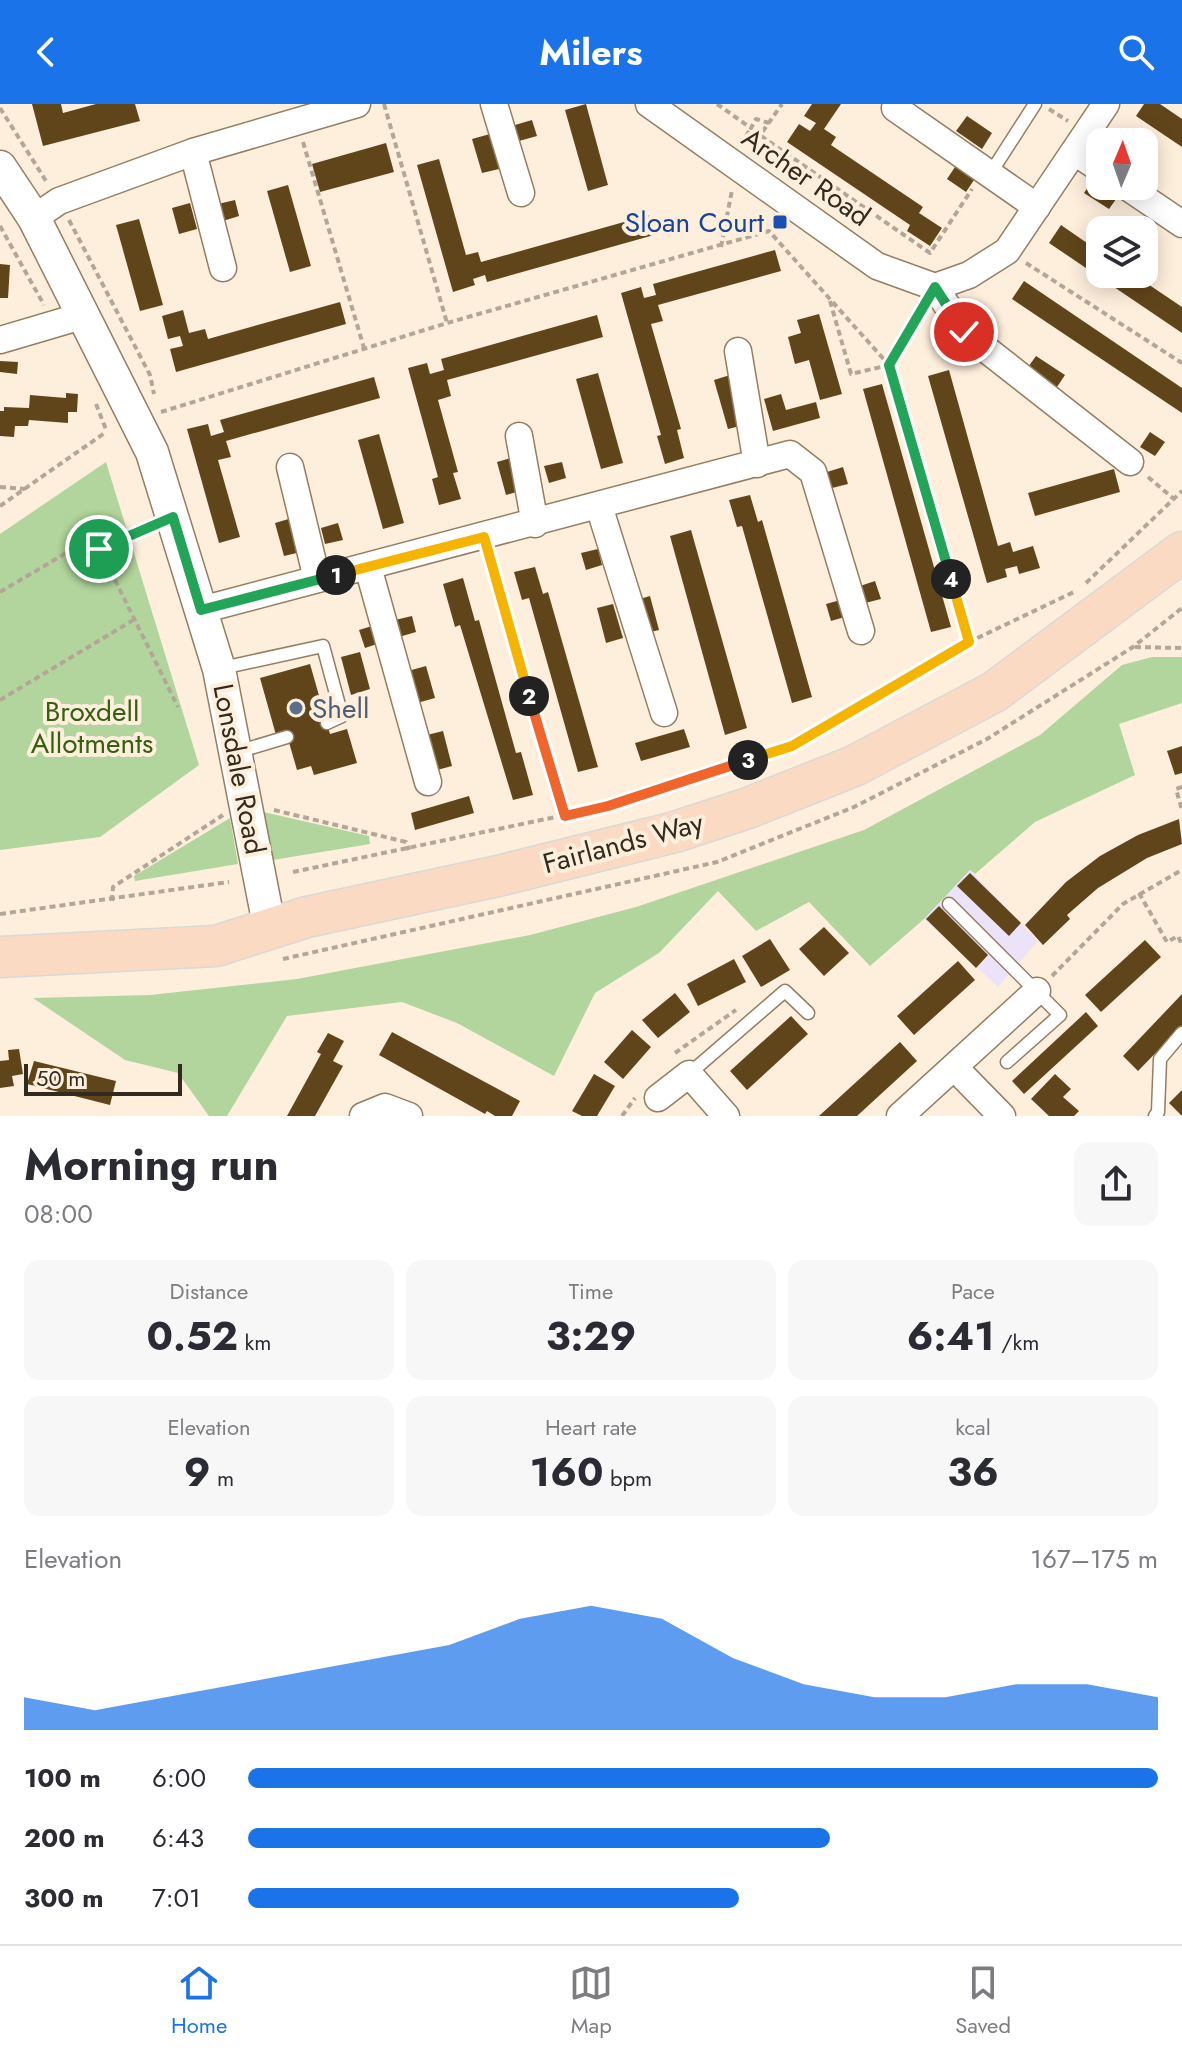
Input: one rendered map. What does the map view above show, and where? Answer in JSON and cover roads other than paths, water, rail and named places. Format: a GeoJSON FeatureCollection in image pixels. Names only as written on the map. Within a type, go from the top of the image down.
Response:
{"type":"FeatureCollection","features":[{"type":"Feature","properties":{"kind":"main road","name":"Fairlands Way"},"geometry":{"type":"LineString","coordinates":[[0,957],[216,946],[307,917],[498,876],[675,832],[748,808],[854,766],[994,692],[1182,552]]}},
{"type":"Feature","properties":{"kind":"street"},"geometry":{"type":"LineString","coordinates":[[34,218],[59,201],[193,152],[357,104]]}},
{"type":"Feature","properties":{"kind":"street"},"geometry":{"type":"LineString","coordinates":[[494,104],[521,193]]}},
{"type":"Feature","properties":{"kind":"street","name":"Archer Road"},"geometry":{"type":"LineString","coordinates":[[649,104],[877,266],[935,287]]}},
{"type":"Feature","properties":{"kind":"street"},"geometry":{"type":"LineString","coordinates":[[1106,104],[1007,251],[969,275],[935,287],[964,332],[1130,462]]}},
{"type":"Feature","properties":{"kind":"street"},"geometry":{"type":"LineString","coordinates":[[895,108],[1037,207]]}},
{"type":"Feature","properties":{"kind":"street"},"geometry":{"type":"LineString","coordinates":[[1081,143],[1086,150]]}},
{"type":"Feature","properties":{"kind":"street"},"geometry":{"type":"LineString","coordinates":[[193,152],[223,268]]}},
{"type":"Feature","properties":{"kind":"street","name":"Lonsdale Road"},"geometry":{"type":"LineString","coordinates":[[0,167],[34,218],[152,452],[219,669],[270,930]]}},
{"type":"Feature","properties":{"kind":"street"},"geometry":{"type":"LineString","coordinates":[[1147,200],[1182,224]]}},
{"type":"Feature","properties":{"kind":"street"},"geometry":{"type":"LineString","coordinates":[[0,340],[85,315]]}},
{"type":"Feature","properties":{"kind":"street"},"geometry":{"type":"LineString","coordinates":[[738,351],[757,464]]}},
{"type":"Feature","properties":{"kind":"street"},"geometry":{"type":"LineString","coordinates":[[519,436],[535,524]]}},
{"type":"Feature","properties":{"kind":"street"},"geometry":{"type":"LineString","coordinates":[[201,610],[790,454],[813,472],[861,631]]}},
{"type":"Feature","properties":{"kind":"street"},"geometry":{"type":"LineString","coordinates":[[290,467],[317,579]]}},
{"type":"Feature","properties":{"kind":"street"},"geometry":{"type":"LineString","coordinates":[[599,506],[664,713]]}},
{"type":"Feature","properties":{"kind":"street"},"geometry":{"type":"LineString","coordinates":[[368,567],[428,782]]}},
{"type":"Feature","properties":{"kind":"street"},"geometry":{"type":"LineString","coordinates":[[900,1116],[1037,991]]}},
{"type":"Feature","properties":{"kind":"street"},"geometry":{"type":"LineString","coordinates":[[954,1067],[1002,1116]]}},
{"type":"Feature","properties":{"kind":"street"},"geometry":{"type":"LineString","coordinates":[[649,1095],[678,1068],[726,1116]]}},
{"type":"Feature","properties":{"kind":"street"},"geometry":{"type":"LineString","coordinates":[[363,1116],[385,1107],[409,1116]]}},
{"type":"Feature","properties":{"kind":"lane"},"geometry":{"type":"LineString","coordinates":[[987,172],[1035,104]]}},
{"type":"Feature","properties":{"kind":"lane"},"geometry":{"type":"LineString","coordinates":[[99,549],[173,517]]}},
{"type":"Feature","properties":{"kind":"lane"},"geometry":{"type":"LineString","coordinates":[[219,669],[323,646],[342,716],[327,723]]}},
{"type":"Feature","properties":{"kind":"lane"},"geometry":{"type":"LineString","coordinates":[[236,752],[287,737]]}},
{"type":"Feature","properties":{"kind":"lane"},"geometry":{"type":"LineString","coordinates":[[949,904],[1060,1015],[1007,1062]]}},
{"type":"Feature","properties":{"kind":"lane"},"geometry":{"type":"LineString","coordinates":[[678,1068],[785,991],[808,1013]]}},
{"type":"Feature","properties":{"kind":"lane"},"geometry":{"type":"LineString","coordinates":[[1155,1116],[1158,1112],[1160,1059],[1182,1033]]}},
{"type":"Feature","properties":{"kind":"place","name":"Sloan Court"},"geometry":{"type":"Point","coordinates":[780,222]}},
{"type":"Feature","properties":{"kind":"place","name":"Shell"},"geometry":{"type":"Point","coordinates":[296,708]}},
{"type":"Feature","properties":{"kind":"park label","name":"Broxdell Allotments"},"geometry":{"type":"Point","coordinates":[92,727]}}]}
